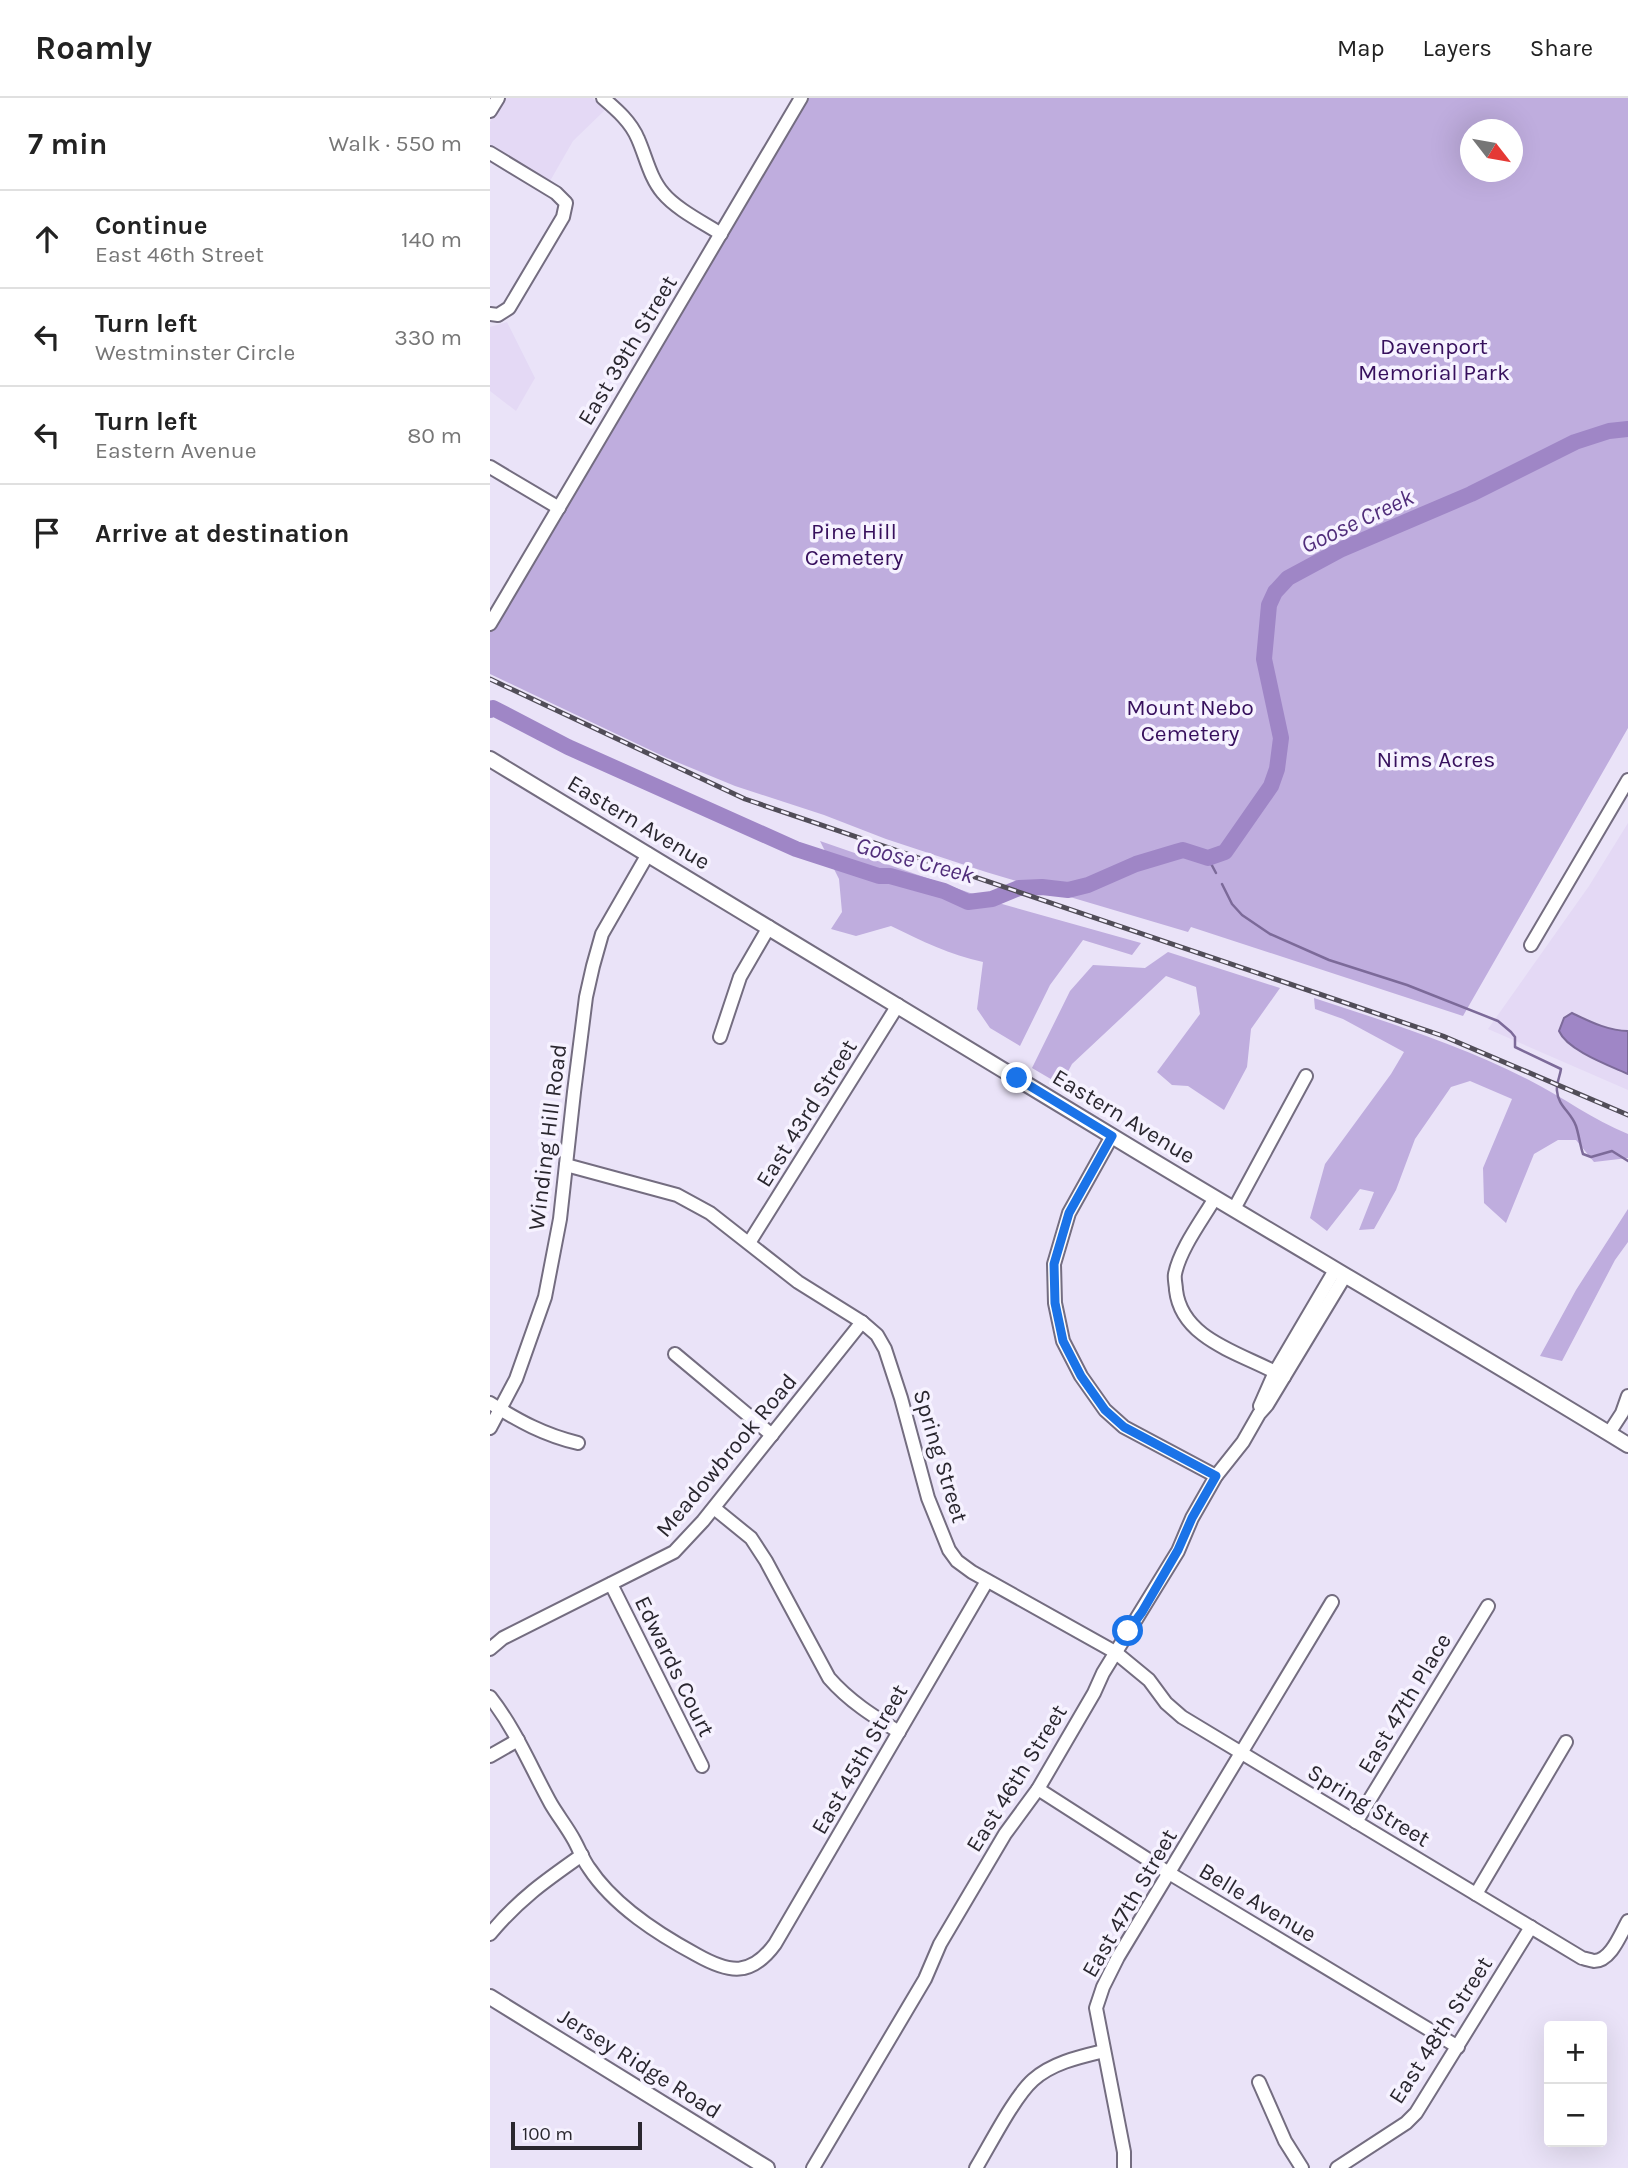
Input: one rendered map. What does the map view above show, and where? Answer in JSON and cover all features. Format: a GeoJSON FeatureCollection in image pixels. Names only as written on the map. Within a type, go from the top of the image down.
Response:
{"type":"FeatureCollection","features":[{"type":"Feature","properties":{"kind":"main road","name":"Eastern Avenue"},"geometry":{"type":"LineString","coordinates":[[490,759],[1628,1445]]}},
{"type":"Feature","properties":{"kind":"main road","name":"Jersey Ridge Road"},"geometry":{"type":"LineString","coordinates":[[490,1997],[767,2168]]}},
{"type":"Feature","properties":{"kind":"street"},"geometry":{"type":"LineString","coordinates":[[490,110],[498,98]]}},
{"type":"Feature","properties":{"kind":"street"},"geometry":{"type":"LineString","coordinates":[[603,98],[621,114],[637,136],[651,173],[663,194],[721,233]]}},
{"type":"Feature","properties":{"kind":"street","name":"East 39th Street"},"geometry":{"type":"LineString","coordinates":[[490,624],[801,98]]}},
{"type":"Feature","properties":{"kind":"street"},"geometry":{"type":"LineString","coordinates":[[490,153],[556,192],[566,203],[563,217],[509,308],[494,315]]}},
{"type":"Feature","properties":{"kind":"street"},"geometry":{"type":"LineString","coordinates":[[490,467],[559,508]]}},
{"type":"Feature","properties":{"kind":"street"},"geometry":{"type":"LineString","coordinates":[[1531,945],[1628,780]]}},
{"type":"Feature","properties":{"kind":"street","name":"Winding Hill Road"},"geometry":{"type":"LineString","coordinates":[[490,1428],[495,1406],[516,1379],[545,1297],[560,1219],[586,997],[593,966],[602,934],[648,854]]}},
{"type":"Feature","properties":{"kind":"street"},"geometry":{"type":"LineString","coordinates":[[720,1037],[740,978],[769,927]]}},
{"type":"Feature","properties":{"kind":"street","name":"East 43rd Street"},"geometry":{"type":"LineString","coordinates":[[749,1243],[898,1005]]}},
{"type":"Feature","properties":{"kind":"street"},"geometry":{"type":"LineString","coordinates":[[1234,1209],[1306,1076]]}},
{"type":"Feature","properties":{"kind":"street"},"geometry":{"type":"LineString","coordinates":[[1112,1136],[1069,1213],[1054,1264],[1055,1303],[1063,1341],[1081,1376],[1105,1410],[1124,1427],[1216,1476]]}},
{"type":"Feature","properties":{"kind":"street","name":"Spring Street"},"geometry":{"type":"LineString","coordinates":[[566,1165],[677,1195],[710,1213],[798,1282],[862,1322],[877,1335],[886,1349],[928,1498],[949,1550],[957,1561],[987,1581],[1115,1652],[1149,1680],[1173,1711],[1582,1958],[1594,1961],[1601,1959],[1610,1951],[1628,1921]]}},
{"type":"Feature","properties":{"kind":"street"},"geometry":{"type":"LineString","coordinates":[[1215,1198],[1186,1247],[1175,1275],[1177,1295],[1183,1313],[1192,1326],[1207,1338],[1279,1374]]}},
{"type":"Feature","properties":{"kind":"street","name":"East 46th Street"},"geometry":{"type":"LineString","coordinates":[[813,2168],[925,1979],[940,1944],[1005,1834],[1038,1789],[1115,1652],[1178,1550],[1192,1518],[1216,1476],[1267,1405],[1279,1374],[1340,1273]]}},
{"type":"Feature","properties":{"kind":"street","name":"Meadowbrook Road"},"geometry":{"type":"LineString","coordinates":[[490,1649],[503,1638],[674,1552],[713,1508],[862,1322]]}},
{"type":"Feature","properties":{"kind":"street"},"geometry":{"type":"LineString","coordinates":[[675,1354],[772,1435]]}},
{"type":"Feature","properties":{"kind":"street"},"geometry":{"type":"LineString","coordinates":[[1609,1433],[1622,1413],[1628,1396]]}},
{"type":"Feature","properties":{"kind":"street"},"geometry":{"type":"LineString","coordinates":[[495,1406],[553,1437],[578,1443]]}},
{"type":"Feature","properties":{"kind":"street"},"geometry":{"type":"LineString","coordinates":[[713,1508],[751,1538],[829,1678],[862,1709],[899,1732]]}},
{"type":"Feature","properties":{"kind":"street","name":"East 45th Street"},"geometry":{"type":"LineString","coordinates":[[582,1856],[589,1869],[623,1904],[644,1922],[698,1956],[727,1969],[751,1966],[765,1957],[987,1581]]}},
{"type":"Feature","properties":{"kind":"street","name":"Edwards Court"},"geometry":{"type":"LineString","coordinates":[[611,1584],[702,1766]]}},
{"type":"Feature","properties":{"kind":"street","name":"East 47th Street"},"geometry":{"type":"LineString","coordinates":[[1124,2168],[1124,2152],[1096,2008],[1103,1987],[1118,1957],[1332,1602]]}},
{"type":"Feature","properties":{"kind":"street","name":"East 47th Place"},"geometry":{"type":"LineString","coordinates":[[1356,1822],[1488,1606]]}},
{"type":"Feature","properties":{"kind":"street"},"geometry":{"type":"LineString","coordinates":[[490,1697],[503,1714],[582,1856],[530,1891],[490,1934]]}},
{"type":"Feature","properties":{"kind":"street"},"geometry":{"type":"LineString","coordinates":[[490,1756],[518,1740]]}},
{"type":"Feature","properties":{"kind":"street"},"geometry":{"type":"LineString","coordinates":[[1476,1894],[1566,1742]]}},
{"type":"Feature","properties":{"kind":"street","name":"Belle Avenue"},"geometry":{"type":"LineString","coordinates":[[1038,1789],[1169,1873],[1458,2047]]}},
{"type":"Feature","properties":{"kind":"street","name":"East 48th Street"},"geometry":{"type":"LineString","coordinates":[[1337,2168],[1406,2123],[1416,2113],[1531,1927]]}},
{"type":"Feature","properties":{"kind":"street"},"geometry":{"type":"LineString","coordinates":[[976,2168],[1032,2080],[1055,2065],[1104,2051]]}},
{"type":"Feature","properties":{"kind":"street"},"geometry":{"type":"LineString","coordinates":[[1259,2082],[1285,2141],[1302,2168]]}},
{"type":"Feature","properties":{"kind":"shaded area"},"geometry":{"type":"Polygon","coordinates":[[[504,98],[592,98],[606,109],[573,141],[550,181],[490,145],[490,122],[504,98]]]}},
{"type":"Feature","properties":{"kind":"shaded area"},"geometry":{"type":"Polygon","coordinates":[[[507,322],[535,378],[516,411],[490,391],[490,327],[507,322]]]}},
{"type":"Feature","properties":{"kind":"shaded area"},"geometry":{"type":"Polygon","coordinates":[[[1628,823],[1628,1090],[1488,1029],[1589,886],[1628,823]]]}},
{"type":"Feature","properties":{"kind":"shaded area"},"geometry":{"type":"Polygon","coordinates":[[[1572,1013],[1606,1027],[1628,1031],[1628,1074],[1589,1056],[1563,1038],[1559,1031],[1564,1018],[1572,1013]]]}},
{"type":"Feature","properties":{"kind":"green space"},"geometry":{"type":"Polygon","coordinates":[[[809,98],[1628,98],[1628,728],[1463,1016],[1191,927],[1188,932],[986,872],[735,786],[667,758],[490,674],[490,632],[809,98]]]}},
{"type":"Feature","properties":{"kind":"green space"},"geometry":{"type":"Polygon","coordinates":[[[820,841],[1002,904],[1141,943],[1132,955],[1083,940],[1050,985],[1020,1046],[990,1028],[977,1009],[983,962],[925,942],[891,926],[856,936],[831,929],[842,912],[839,879],[820,841]]]}},
{"type":"Feature","properties":{"kind":"green space"},"geometry":{"type":"Polygon","coordinates":[[[1168,952],[1280,988],[1251,1029],[1247,1067],[1224,1110],[1188,1086],[1172,1085],[1157,1072],[1200,1014],[1196,987],[1166,976],[1072,1064],[1061,1085],[1032,1068],[1070,991],[1093,965],[1145,968],[1168,952]]]}},
{"type":"Feature","properties":{"kind":"green space"},"geometry":{"type":"Polygon","coordinates":[[[1314,998],[1450,1045],[1529,1080],[1628,1134],[1628,1158],[1594,1162],[1576,1140],[1558,1140],[1534,1154],[1506,1223],[1484,1203],[1483,1168],[1512,1099],[1470,1081],[1451,1087],[1415,1139],[1396,1190],[1374,1229],[1359,1230],[1374,1192],[1360,1189],[1327,1231],[1310,1218],[1325,1164],[1404,1052],[1343,1019],[1315,1009],[1314,998]]]}},
{"type":"Feature","properties":{"kind":"green space"},"geometry":{"type":"Polygon","coordinates":[[[1628,1209],[1628,1242],[1615,1260],[1562,1361],[1540,1356],[1576,1290],[1628,1209]]]}},
{"type":"Feature","properties":{"kind":"waterway","name":"Goose Creek"},"geometry":{"type":"LineString","coordinates":[[490,710],[493,708],[568,747],[796,849],[879,876],[890,876],[944,891],[968,902],[992,899],[1019,888],[1068,890],[1088,885],[1136,864],[1183,850],[1208,858],[1225,852],[1271,786],[1277,769],[1281,738],[1264,659],[1269,605],[1275,592],[1288,578],[1340,550],[1471,494],[1575,442],[1609,431],[1628,429]]}},
{"type":"Feature","properties":{"kind":"waterway"},"geometry":{"type":"LineString","coordinates":[[1208,858],[1216,873]]}},
{"type":"Feature","properties":{"kind":"waterway"},"geometry":{"type":"LineString","coordinates":[[1222,884],[1232,904],[1242,915],[1270,934],[1329,960],[1407,985],[1498,1021],[1515,1037],[1515,1047],[1561,1069],[1558,1096],[1576,1126],[1583,1154],[1591,1157],[1612,1151],[1628,1161]]}},
{"type":"Feature","properties":{"kind":"railway"},"geometry":{"type":"LineString","coordinates":[[490,679],[745,799],[1443,1036],[1628,1115]]}},
{"type":"Feature","properties":{"kind":"route"},"geometry":{"type":"LineString","coordinates":[[1017,1078],[1112,1136],[1069,1213],[1054,1264],[1055,1303],[1063,1341],[1071,1359],[1105,1410],[1124,1427],[1216,1476],[1192,1518],[1178,1550],[1128,1631]]}},
{"type":"Feature","properties":{"kind":"park label","name":"Davenport Memorial Park"},"geometry":{"type":"Point","coordinates":[1434,359]}},
{"type":"Feature","properties":{"kind":"park label","name":"Pine Hill Cemetery"},"geometry":{"type":"Point","coordinates":[854,544]}},
{"type":"Feature","properties":{"kind":"park label","name":"Mount Nebo Cemetery"},"geometry":{"type":"Point","coordinates":[1190,720]}},
{"type":"Feature","properties":{"kind":"park label","name":"Nims Acres"},"geometry":{"type":"Point","coordinates":[1436,759]}}]}
